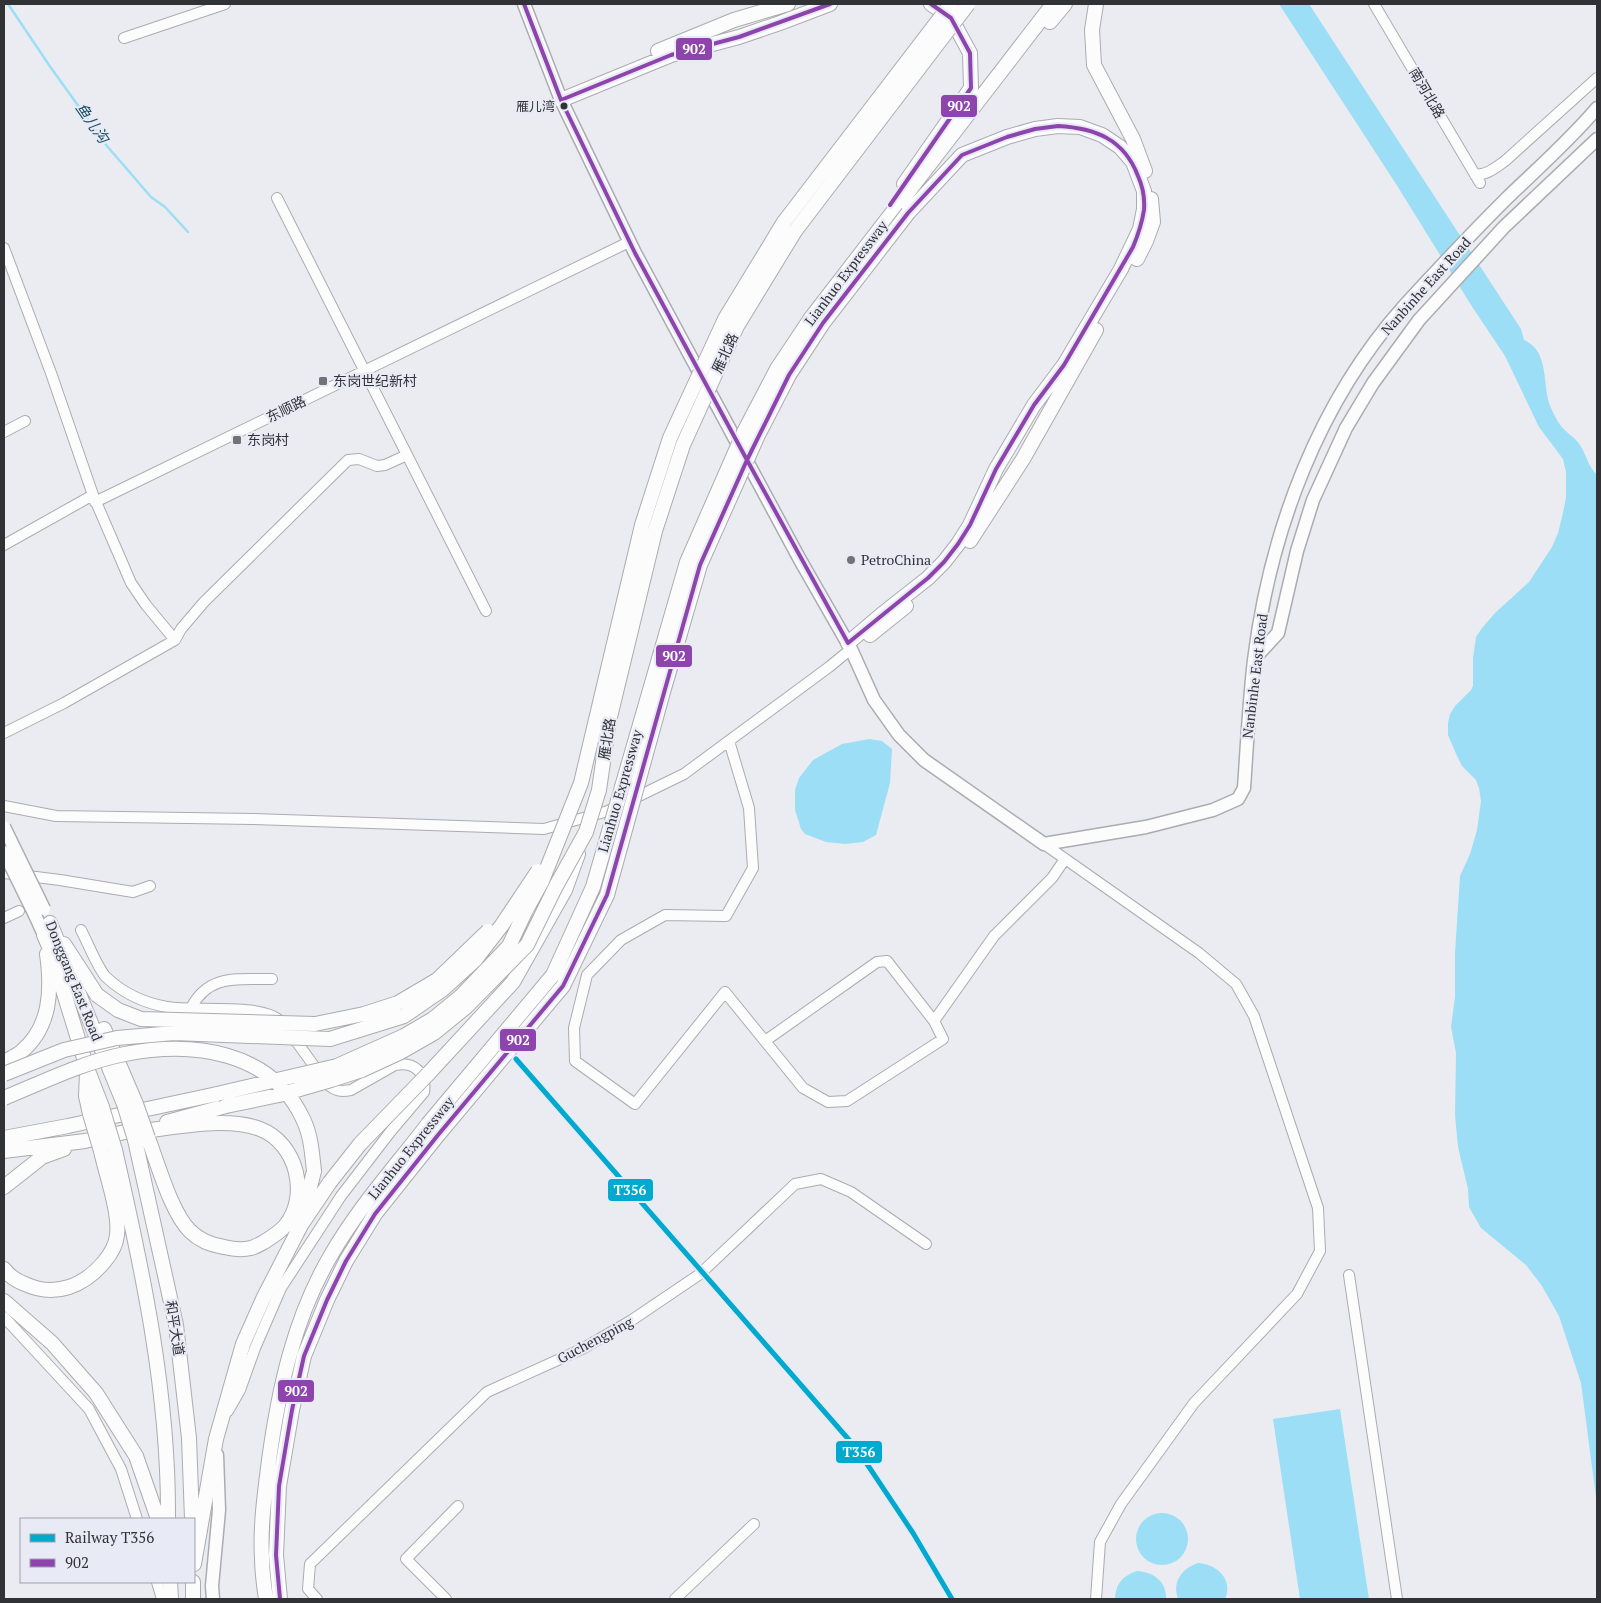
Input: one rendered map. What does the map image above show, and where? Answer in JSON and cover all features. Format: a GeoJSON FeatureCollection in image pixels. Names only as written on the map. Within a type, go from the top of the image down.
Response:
{"type":"FeatureCollection","features":[{"type":"Feature","properties":{"kind":"highway"},"geometry":{"type":"LineString","coordinates":[[559,96],[615,70],[734,20],[788,4]]}},
{"type":"Feature","properties":{"kind":"highway"},"geometry":{"type":"LineString","coordinates":[[559,96],[671,55],[739,37],[830,4]]}},
{"type":"Feature","properties":{"kind":"highway"},"geometry":{"type":"LineString","coordinates":[[900,205],[971,88],[970,53],[951,18],[931,4]]}},
{"type":"Feature","properties":{"kind":"highway","name":"雁北路"},"geometry":{"type":"LineString","coordinates":[[557,841],[582,783],[642,525],[670,438],[725,320],[784,222],[951,4]]}},
{"type":"Feature","properties":{"kind":"highway","name":"雁北路"},"geometry":{"type":"LineString","coordinates":[[586,832],[599,790],[609,721],[655,531],[683,445],[737,326],[795,231],[968,4]]}},
{"type":"Feature","properties":{"kind":"highway","name":"Lianhuo Expressway"},"geometry":{"type":"LineString","coordinates":[[280,1599],[276,1555],[279,1486],[292,1410],[304,1356],[327,1300],[346,1261],[375,1214],[438,1135],[563,986],[607,895],[700,565],[758,434],[789,375],[900,205],[1053,4]]}},
{"type":"Feature","properties":{"kind":"highway","name":"Lianhuo Expressway"},"geometry":{"type":"LineString","coordinates":[[266,1599],[262,1557],[265,1489],[276,1413],[290,1350],[308,1299],[331,1255],[363,1208],[428,1124],[553,975],[593,887],[687,562],[744,432],[777,369],[811,318],[900,205],[1006,74],[1066,4]]}},
{"type":"Feature","properties":{"kind":"highway"},"geometry":{"type":"LineString","coordinates":[[850,646],[890,620],[934,584],[958,558],[980,528],[1023,459],[1146,241],[1153,222],[1151,197],[1144,167],[1133,139],[1094,65],[1092,30],[1096,4]]}},
{"type":"Feature","properties":{"kind":"highway"},"geometry":{"type":"LineString","coordinates":[[850,646],[881,615],[928,578],[958,544],[970,525],[996,469],[1034,404],[1064,365],[1125,262],[1140,229],[1144,209],[1144,191],[1133,162],[1120,147],[1102,135],[1080,127],[1058,126],[1035,129],[1008,137],[962,155],[900,205]]}},
{"type":"Feature","properties":{"kind":"highway"},"geometry":{"type":"LineString","coordinates":[[137,1137],[226,1106],[279,1095],[362,1070],[399,1053],[434,1033],[466,1007],[527,944],[586,832]]}},
{"type":"Feature","properties":{"kind":"highway"},"geometry":{"type":"LineString","coordinates":[[195,1558],[216,1439],[243,1344],[263,1299],[301,1225],[330,1182],[360,1144],[513,982],[565,890],[586,832]]}},
{"type":"Feature","properties":{"kind":"highway"},"geometry":{"type":"LineString","coordinates":[[47,929],[97,994],[118,1010],[142,1019],[315,1024],[364,1014],[398,1003],[437,980],[499,918],[557,841]]}},
{"type":"Feature","properties":{"kind":"highway"},"geometry":{"type":"LineString","coordinates":[[4,1074],[64,1050],[117,1038],[174,1033],[330,1039],[404,1016],[442,990],[475,960],[502,925],[557,841]]}},
{"type":"Feature","properties":{"kind":"highway"},"geometry":{"type":"LineString","coordinates":[[4,1138],[217,1094],[337,1066],[404,1036],[433,1019],[460,997],[509,946],[542,881],[557,841]]}},
{"type":"Feature","properties":{"kind":"highway"},"geometry":{"type":"LineString","coordinates":[[4,1062],[21,1052],[35,1036],[46,1018],[49,998],[47,929]]}},
{"type":"Feature","properties":{"kind":"highway","name":"Donggang East Road"},"geometry":{"type":"LineString","coordinates":[[47,929],[100,1021],[130,1104],[137,1137]]}},
{"type":"Feature","properties":{"kind":"highway","name":"Donggang East Road"},"geometry":{"type":"LineString","coordinates":[[47,929],[51,951],[87,1068],[86,1096],[96,1111]]}},
{"type":"Feature","properties":{"kind":"highway"},"geometry":{"type":"LineString","coordinates":[[4,1098],[87,1065],[123,1054],[155,1049],[187,1049],[225,1054],[260,1070],[291,1098],[304,1120],[311,1144],[314,1171],[301,1225]]}},
{"type":"Feature","properties":{"kind":"highway"},"geometry":{"type":"LineString","coordinates":[[4,1269],[16,1280],[28,1286],[42,1290],[57,1291],[72,1287],[90,1277],[110,1254],[118,1236],[117,1219],[101,1152],[96,1111]]}},
{"type":"Feature","properties":{"kind":"highway","name":"和平大道"},"geometry":{"type":"LineString","coordinates":[[96,1111],[115,1150],[142,1269],[153,1329],[168,1475],[168,1518]]}},
{"type":"Feature","properties":{"kind":"highway"},"geometry":{"type":"LineString","coordinates":[[4,1151],[137,1137],[217,1123],[261,1129],[274,1137],[287,1150],[295,1165],[298,1179],[298,1197],[286,1225],[273,1237],[251,1248],[234,1249],[205,1242],[190,1231],[181,1219],[137,1137]]}},
{"type":"Feature","properties":{"kind":"highway","name":"和平大道"},"geometry":{"type":"LineString","coordinates":[[137,1137],[176,1325],[188,1438],[192,1518]]}},
{"type":"Feature","properties":{"kind":"highway"},"geometry":{"type":"LineString","coordinates":[[4,1187],[42,1157],[85,1141]]}},
{"type":"Feature","properties":{"kind":"highway"},"geometry":{"type":"LineString","coordinates":[[4,1300],[52,1343],[96,1393],[137,1459],[158,1518]]}},
{"type":"Feature","properties":{"kind":"highway"},"geometry":{"type":"LineString","coordinates":[[170,1583],[171,1599]]}},
{"type":"Feature","properties":{"kind":"highway"},"geometry":{"type":"LineString","coordinates":[[193,1583],[193,1599]]}},
{"type":"Feature","properties":{"kind":"main road"},"geometry":{"type":"LineString","coordinates":[[524,4],[559,96],[629,242],[799,558],[850,646],[874,700],[900,735],[924,760],[1044,844]]}},
{"type":"Feature","properties":{"kind":"main road","name":"Nanbinhe East Road"},"geometry":{"type":"LineString","coordinates":[[1044,844],[1146,828],[1213,810],[1238,799],[1244,788],[1254,659],[1264,601],[1278,546],[1285,519],[1304,468],[1341,395],[1371,349],[1404,307],[1492,213],[1597,108]]}},
{"type":"Feature","properties":{"kind":"main road","name":"Nanbinhe East Road"},"geometry":{"type":"LineString","coordinates":[[1254,659],[1278,633],[1304,525],[1323,476],[1359,405],[1388,361],[1419,320],[1504,227],[1597,139]]}},
{"type":"Feature","properties":{"kind":"main road","name":"Donggang East Road"},"geometry":{"type":"LineString","coordinates":[[4,827],[47,929]]}},
{"type":"Feature","properties":{"kind":"main road","name":"Donggang East Road"},"geometry":{"type":"LineString","coordinates":[[4,852],[40,912]]}},
{"type":"Feature","properties":{"kind":"main road"},"geometry":{"type":"LineString","coordinates":[[213,1599],[212,1586],[219,1510],[216,1439]]}},
{"type":"Feature","properties":{"kind":"street"},"geometry":{"type":"LineString","coordinates":[[124,38],[225,4]]}},
{"type":"Feature","properties":{"kind":"street","name":"南河北路"},"geometry":{"type":"LineString","coordinates":[[1374,4],[1477,179],[1505,161],[1597,78]]}},
{"type":"Feature","properties":{"kind":"street"},"geometry":{"type":"LineString","coordinates":[[277,198],[486,611]]}},
{"type":"Feature","properties":{"kind":"street","name":"东顺路"},"geometry":{"type":"LineString","coordinates":[[4,545],[94,499],[364,372],[629,242]]}},
{"type":"Feature","properties":{"kind":"street"},"geometry":{"type":"LineString","coordinates":[[4,248],[51,373],[94,499],[131,583],[175,640]]}},
{"type":"Feature","properties":{"kind":"street"},"geometry":{"type":"LineString","coordinates":[[4,432],[25,421]]}},
{"type":"Feature","properties":{"kind":"street"},"geometry":{"type":"LineString","coordinates":[[4,733],[64,703],[154,654],[175,640],[181,629],[204,602],[348,460],[359,459],[377,466],[385,465],[407,455]]}},
{"type":"Feature","properties":{"kind":"street"},"geometry":{"type":"LineString","coordinates":[[4,805],[56,816],[253,819],[544,829],[608,811],[684,774],[829,667],[850,646]]}},
{"type":"Feature","properties":{"kind":"street"},"geometry":{"type":"LineString","coordinates":[[729,741],[748,808],[753,868],[726,916],[665,915],[621,940],[588,975],[574,1028],[575,1062],[635,1104],[725,992],[803,1088],[828,1102],[847,1101],[943,1039],[934,1021],[887,961],[877,962],[765,1041]]}},
{"type":"Feature","properties":{"kind":"street"},"geometry":{"type":"LineString","coordinates":[[1044,844],[1199,953],[1236,984],[1254,1016],[1318,1208],[1320,1252],[1297,1294],[1194,1403],[1120,1504],[1100,1542],[1096,1599]]}},
{"type":"Feature","properties":{"kind":"street"},"geometry":{"type":"LineString","coordinates":[[934,1021],[994,936],[1052,878],[1065,859]]}},
{"type":"Feature","properties":{"kind":"street"},"geometry":{"type":"LineString","coordinates":[[4,873],[133,892],[150,886]]}},
{"type":"Feature","properties":{"kind":"street"},"geometry":{"type":"LineString","coordinates":[[4,918],[19,911]]}},
{"type":"Feature","properties":{"kind":"street"},"geometry":{"type":"LineString","coordinates":[[81,930],[104,976],[129,996],[167,1007],[258,1011],[279,1019],[327,1084],[338,1091],[351,1090],[402,1063],[409,1064],[421,1072],[425,1085],[424,1092],[341,1196],[281,1288],[255,1348],[240,1390],[222,1420]]}},
{"type":"Feature","properties":{"kind":"street"},"geometry":{"type":"LineString","coordinates":[[191,1008],[196,998],[214,984],[225,981],[272,979]]}},
{"type":"Feature","properties":{"kind":"street","name":"Guchengping"},"geometry":{"type":"LineString","coordinates":[[318,1599],[308,1589],[310,1564],[487,1392],[582,1349],[632,1320],[700,1274],[796,1184],[821,1179],[851,1192],[926,1244]]}},
{"type":"Feature","properties":{"kind":"street"},"geometry":{"type":"LineString","coordinates":[[1349,1275],[1397,1599]]}},
{"type":"Feature","properties":{"kind":"street"},"geometry":{"type":"LineString","coordinates":[[4,1317],[89,1409],[121,1469],[137,1518]]}},
{"type":"Feature","properties":{"kind":"street"},"geometry":{"type":"LineString","coordinates":[[121,1469],[137,1459]]}},
{"type":"Feature","properties":{"kind":"street"},"geometry":{"type":"LineString","coordinates":[[446,1599],[406,1560],[458,1506]]}},
{"type":"Feature","properties":{"kind":"street"},"geometry":{"type":"LineString","coordinates":[[675,1599],[754,1524]]}},
{"type":"Feature","properties":{"kind":"street"},"geometry":{"type":"LineString","coordinates":[[157,1583],[162,1599]]}},
{"type":"Feature","properties":{"kind":"water"},"geometry":{"type":"Polygon","coordinates":[[[1279,4],[1309,4],[1521,329],[1524,340],[1533,345],[1538,353],[1542,361],[1551,408],[1561,426],[1580,445],[1591,468],[1597,475],[1597,1505],[1581,1383],[1559,1316],[1542,1286],[1526,1265],[1481,1228],[1469,1207],[1468,1189],[1458,1147],[1455,1115],[1456,1053],[1451,1027],[1455,997],[1455,953],[1460,876],[1470,854],[1477,830],[1481,801],[1476,780],[1462,766],[1448,735],[1448,723],[1450,714],[1455,706],[1473,686],[1473,658],[1476,637],[1495,613],[1529,582],[1552,547],[1558,533],[1566,498],[1566,472],[1563,459],[1539,427],[1505,356],[1279,4]]]}},
{"type":"Feature","properties":{"kind":"water"},"geometry":{"type":"Polygon","coordinates":[[[869,739],[882,741],[892,749],[890,783],[876,835],[863,842],[845,844],[826,842],[805,834],[801,829],[795,810],[795,790],[799,778],[813,760],[842,744],[869,739]]]}},
{"type":"Feature","properties":{"kind":"water"},"geometry":{"type":"Polygon","coordinates":[[[1340,1409],[1369,1599],[1300,1599],[1273,1419],[1340,1409]]]}},
{"type":"Feature","properties":{"kind":"water"},"geometry":{"type":"Polygon","coordinates":[[[1162,1513],[1172,1515],[1180,1521],[1186,1529],[1188,1539],[1186,1549],[1180,1557],[1172,1563],[1162,1565],[1152,1563],[1144,1557],[1138,1549],[1136,1539],[1138,1529],[1144,1521],[1152,1515],[1162,1513]]]}},
{"type":"Feature","properties":{"kind":"water"},"geometry":{"type":"Polygon","coordinates":[[[1198,1563],[1211,1566],[1222,1574],[1227,1585],[1225,1599],[1178,1599],[1176,1587],[1179,1577],[1187,1569],[1198,1563]]]}},
{"type":"Feature","properties":{"kind":"water"},"geometry":{"type":"Polygon","coordinates":[[[1137,1571],[1148,1573],[1158,1579],[1164,1587],[1166,1599],[1115,1599],[1118,1585],[1121,1581],[1127,1575],[1137,1571]]]}},
{"type":"Feature","properties":{"kind":"waterway","name":"鱼儿沟"},"geometry":{"type":"LineString","coordinates":[[8,4],[107,146],[151,197],[165,207],[188,232]]}},
{"type":"Feature","properties":{"kind":"rail line","name":"T356"},"geometry":{"type":"LineString","coordinates":[[516,1059],[857,1449],[913,1533],[952,1599]]}},
{"type":"Feature","properties":{"kind":"transit line","name":"902"},"geometry":{"type":"LineString","coordinates":[[524,4],[561,100],[635,253],[747,460]]}},
{"type":"Feature","properties":{"kind":"transit line","name":"902"},"geometry":{"type":"LineString","coordinates":[[561,100],[671,55],[739,37],[830,4]]}},
{"type":"Feature","properties":{"kind":"transit line","name":"902"},"geometry":{"type":"LineString","coordinates":[[890,205],[971,88],[970,53],[951,18],[931,4]]}},
{"type":"Feature","properties":{"kind":"transit line","name":"902"},"geometry":{"type":"LineString","coordinates":[[1058,126],[1084,129],[1107,138],[1116,144],[1132,163],[1141,184],[1144,201],[1142,220],[1133,247],[1064,365],[1034,405],[996,469],[970,525],[958,544],[928,578],[848,643],[747,460],[789,375],[823,323],[908,213],[962,155],[1007,137],[1035,129],[1058,126]]}},
{"type":"Feature","properties":{"kind":"transit line","name":"902"},"geometry":{"type":"LineString","coordinates":[[280,1599],[276,1555],[279,1486],[292,1410],[304,1356],[327,1300],[346,1261],[375,1214],[438,1135],[563,986],[607,895],[700,565],[747,460]]}},
{"type":"Feature","properties":{"kind":"place","name":"雁儿湾"},"geometry":{"type":"Point","coordinates":[564,106]}},
{"type":"Feature","properties":{"kind":"place","name":"东岗世纪新村"},"geometry":{"type":"Point","coordinates":[323,381]}},
{"type":"Feature","properties":{"kind":"place","name":"东岗村"},"geometry":{"type":"Point","coordinates":[237,440]}},
{"type":"Feature","properties":{"kind":"place","name":"PetroChina"},"geometry":{"type":"Point","coordinates":[851,560]}}]}
